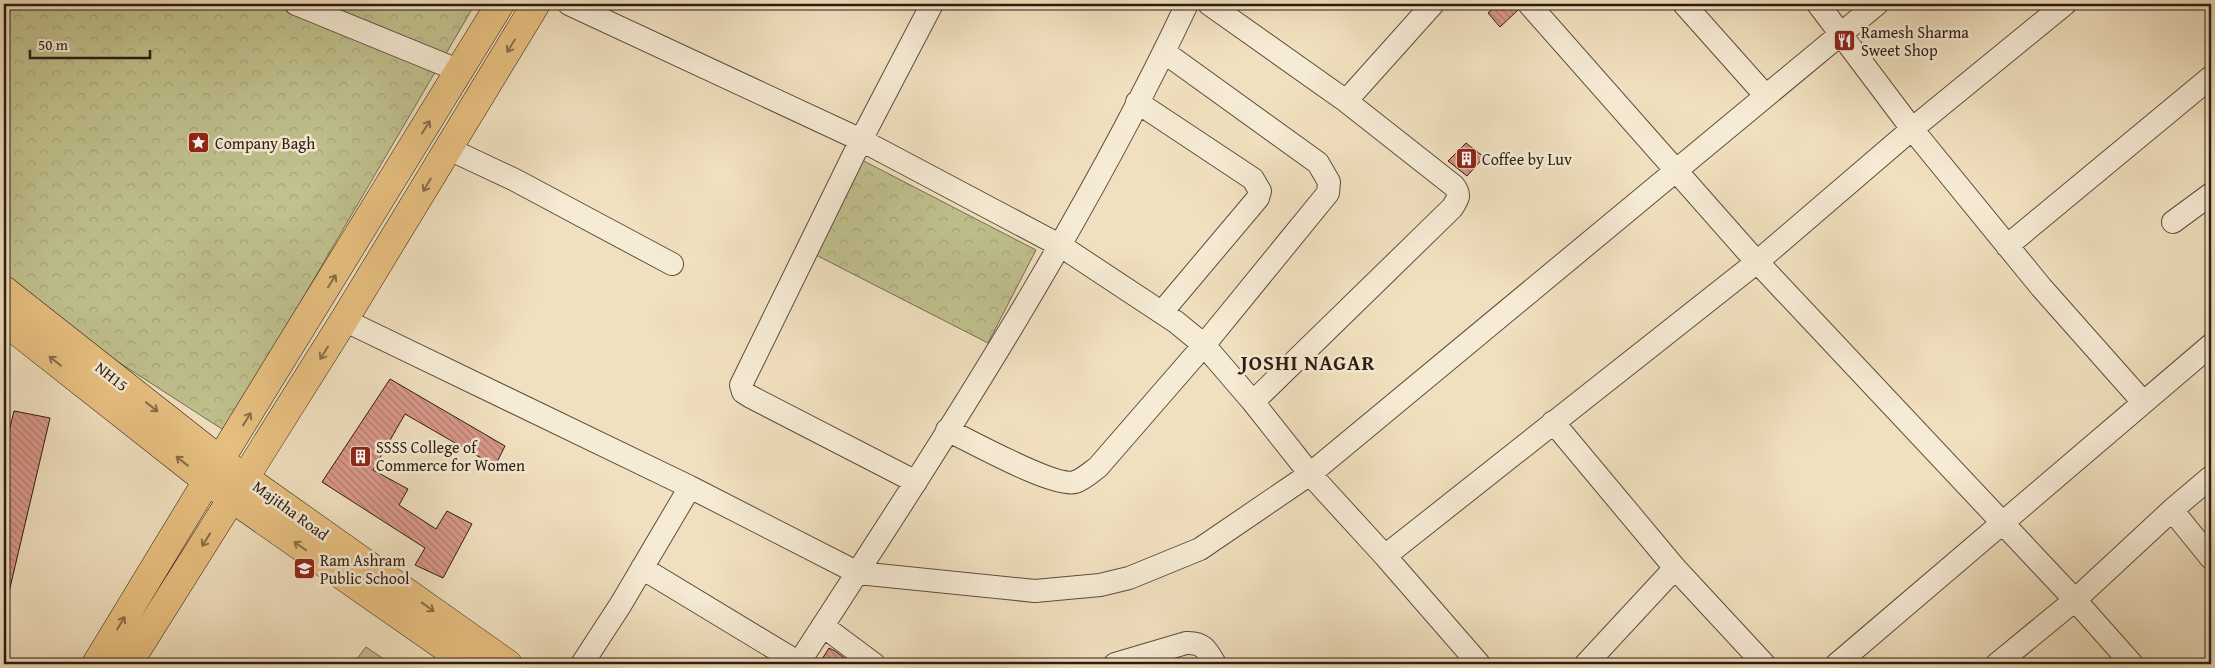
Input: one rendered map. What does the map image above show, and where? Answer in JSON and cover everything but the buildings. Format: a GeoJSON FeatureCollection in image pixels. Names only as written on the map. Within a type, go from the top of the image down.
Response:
{"type":"FeatureCollection","features":[{"type":"Feature","properties":{"kind":"main road"},"geometry":{"type":"LineString","coordinates":[[96,664],[500,4]]}},
{"type":"Feature","properties":{"kind":"main road"},"geometry":{"type":"LineString","coordinates":[[132,663],[449,149],[536,4]]}},
{"type":"Feature","properties":{"kind":"main road","name":"NH15"},"geometry":{"type":"LineString","coordinates":[[4,290],[214,471]]}},
{"type":"Feature","properties":{"kind":"main road"},"geometry":{"type":"LineString","coordinates":[[4,321],[239,488]]}},
{"type":"Feature","properties":{"kind":"main road","name":"Majitha Road"},"geometry":{"type":"LineString","coordinates":[[239,488],[469,664]]}},
{"type":"Feature","properties":{"kind":"main road","name":"Majitha Road"},"geometry":{"type":"LineString","coordinates":[[239,488],[508,664]]}},
{"type":"Feature","properties":{"kind":"street"},"geometry":{"type":"LineString","coordinates":[[296,4],[460,71]]}},
{"type":"Feature","properties":{"kind":"street"},"geometry":{"type":"LineString","coordinates":[[569,4],[861,140],[1061,246],[1162,312],[1204,345],[1253,402],[1310,474],[1385,556],[1479,664]]}},
{"type":"Feature","properties":{"kind":"street"},"geometry":{"type":"LineString","coordinates":[[916,482],[750,397],[741,388],[743,378],[861,140],[932,4]]}},
{"type":"Feature","properties":{"kind":"street"},"geometry":{"type":"LineString","coordinates":[[642,568],[799,663],[916,482],[1061,246],[1164,52],[1187,4]]}},
{"type":"Feature","properties":{"kind":"street"},"geometry":{"type":"LineString","coordinates":[[1209,4],[1346,101],[1454,186],[1458,192],[1458,199],[1452,208],[1253,402]]}},
{"type":"Feature","properties":{"kind":"street"},"geometry":{"type":"LineString","coordinates":[[1346,101],[1433,4]]}},
{"type":"Feature","properties":{"kind":"street"},"geometry":{"type":"LineString","coordinates":[[1529,4],[1757,262],[2075,600],[2132,664]]}},
{"type":"Feature","properties":{"kind":"street"},"geometry":{"type":"LineString","coordinates":[[1684,4],[1765,95]]}},
{"type":"Feature","properties":{"kind":"street"},"geometry":{"type":"LineString","coordinates":[[1818,4],[1912,129],[2040,287],[2142,402]]}},
{"type":"Feature","properties":{"kind":"street"},"geometry":{"type":"LineString","coordinates":[[344,320],[690,487],[858,573],[1035,591],[1100,585],[1129,578],[1200,549],[1310,474],[1877,4]]}},
{"type":"Feature","properties":{"kind":"street"},"geometry":{"type":"LineString","coordinates":[[1385,556],[1757,262],[1912,129],[2066,4]]}},
{"type":"Feature","properties":{"kind":"street"},"geometry":{"type":"LineString","coordinates":[[947,430],[1050,479],[1074,482],[1098,467],[1204,345],[1328,193],[1329,182],[1318,163],[1164,52]]}},
{"type":"Feature","properties":{"kind":"street"},"geometry":{"type":"LineString","coordinates":[[2007,246],[2211,77]]}},
{"type":"Feature","properties":{"kind":"street"},"geometry":{"type":"LineString","coordinates":[[1137,102],[1253,179],[1260,191],[1258,198],[1162,312]]}},
{"type":"Feature","properties":{"kind":"street"},"geometry":{"type":"LineString","coordinates":[[449,149],[523,184],[672,264]]}},
{"type":"Feature","properties":{"kind":"street"},"geometry":{"type":"LineString","coordinates":[[2173,222],[2211,194]]}},
{"type":"Feature","properties":{"kind":"street"},"geometry":{"type":"LineString","coordinates":[[1837,664],[2211,345]]}},
{"type":"Feature","properties":{"kind":"street"},"geometry":{"type":"LineString","coordinates":[[1553,422],[1675,568],[1764,664]]}},
{"type":"Feature","properties":{"kind":"street"},"geometry":{"type":"LineString","coordinates":[[1997,664],[2075,600],[2172,510],[2211,477]]}},
{"type":"Feature","properties":{"kind":"street"},"geometry":{"type":"LineString","coordinates":[[582,664],[690,487]]}},
{"type":"Feature","properties":{"kind":"street"},"geometry":{"type":"LineString","coordinates":[[2172,510],[2211,558]]}},
{"type":"Feature","properties":{"kind":"street"},"geometry":{"type":"LineString","coordinates":[[1586,664],[1675,568]]}},
{"type":"Feature","properties":{"kind":"street"},"geometry":{"type":"LineString","coordinates":[[823,626],[874,664]]}},
{"type":"Feature","properties":{"kind":"street"},"geometry":{"type":"LineString","coordinates":[[1115,664],[1194,642],[1201,644],[1207,650],[1215,664]]}},
{"type":"Feature","properties":{"kind":"green space","name":"Company Bagh"},"geometry":{"type":"Polygon","coordinates":[[[4,4],[475,4],[225,431],[36,309],[4,282],[4,4]]]}},
{"type":"Feature","properties":{"kind":"green space"},"geometry":{"type":"Polygon","coordinates":[[[860,159],[1036,250],[988,343],[812,253],[860,159]]]}},
{"type":"Feature","properties":{"kind":"green space"},"geometry":{"type":"Polygon","coordinates":[[[366,647],[391,664],[353,664],[366,647]]]}},
{"type":"Feature","properties":{"kind":"place","name":"Ramesh Sharma Sweet Shop"},"geometry":{"type":"Point","coordinates":[1845,41]}},
{"type":"Feature","properties":{"kind":"place","name":"Company Bagh"},"geometry":{"type":"Point","coordinates":[199,143]}},
{"type":"Feature","properties":{"kind":"place","name":"Coffee by Luv"},"geometry":{"type":"Point","coordinates":[1466,159]}},
{"type":"Feature","properties":{"kind":"place","name":"SSSS College of Commerce for Women"},"geometry":{"type":"Point","coordinates":[360,456]}},
{"type":"Feature","properties":{"kind":"place","name":"Ram Ashram Public School"},"geometry":{"type":"Point","coordinates":[304,569]}},
{"type":"Feature","properties":{"kind":"district","name":"JOSHI NAGAR"},"geometry":{"type":"Point","coordinates":[1308,363]}}]}
